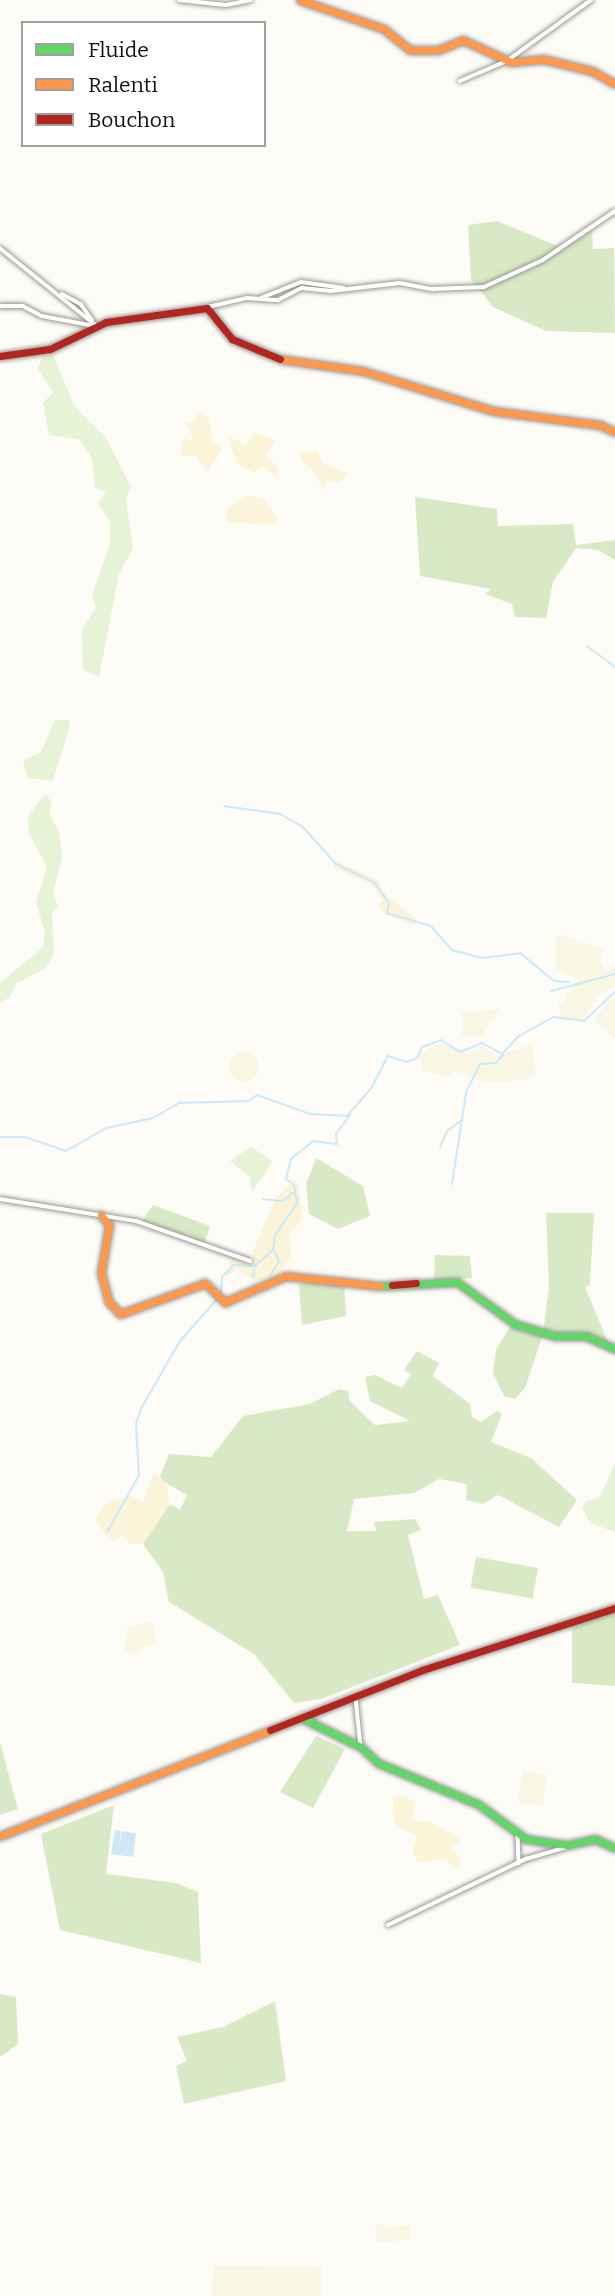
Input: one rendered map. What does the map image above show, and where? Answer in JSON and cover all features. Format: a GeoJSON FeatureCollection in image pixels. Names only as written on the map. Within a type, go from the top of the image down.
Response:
{"type":"FeatureCollection","features":[{"type":"Feature","properties":{"kind":"street"},"geometry":{"type":"LineString","coordinates":[[179,0],[226,5],[251,0]]}},
{"type":"Feature","properties":{"kind":"street"},"geometry":{"type":"LineString","coordinates":[[300,0],[384,29],[410,50],[438,50],[463,40],[507,61],[543,59],[592,71],[615,84]]}},
{"type":"Feature","properties":{"kind":"street"},"geometry":{"type":"LineString","coordinates":[[460,81],[507,61],[591,0]]}},
{"type":"Feature","properties":{"kind":"street"},"geometry":{"type":"LineString","coordinates":[[0,306],[23,306],[42,316],[95,324],[260,299],[278,300],[298,289],[349,290],[400,283],[432,289],[484,287],[543,260],[615,211]]}},
{"type":"Feature","properties":{"kind":"street"},"geometry":{"type":"LineString","coordinates":[[0,248],[95,324]]}},
{"type":"Feature","properties":{"kind":"street"},"geometry":{"type":"LineString","coordinates":[[260,299],[301,282],[349,290]]}},
{"type":"Feature","properties":{"kind":"street"},"geometry":{"type":"LineString","coordinates":[[207,308],[232,339],[267,357],[363,371],[494,411],[600,425],[615,432]]}},
{"type":"Feature","properties":{"kind":"street"},"geometry":{"type":"LineString","coordinates":[[0,356],[50,349],[95,324]]}},
{"type":"Feature","properties":{"kind":"street"},"geometry":{"type":"LineString","coordinates":[[0,1199],[101,1214],[250,1261]]}},
{"type":"Feature","properties":{"kind":"street"},"geometry":{"type":"LineString","coordinates":[[101,1214],[109,1224],[101,1273],[109,1302],[120,1314],[205,1283],[225,1302],[286,1276],[391,1285],[419,1282],[464,1284],[515,1324],[555,1336],[586,1335],[615,1349]]}},
{"type":"Feature","properties":{"kind":"street"},"geometry":{"type":"LineString","coordinates":[[0,1836],[481,1650],[615,1608]]}},
{"type":"Feature","properties":{"kind":"street"},"geometry":{"type":"LineString","coordinates":[[356,1698],[361,1747]]}},
{"type":"Feature","properties":{"kind":"street"},"geometry":{"type":"LineString","coordinates":[[302,1718],[361,1747],[377,1763],[478,1804],[517,1834],[539,1843],[575,1845]]}},
{"type":"Feature","properties":{"kind":"street"},"geometry":{"type":"LineString","coordinates":[[517,1834],[519,1863]]}},
{"type":"Feature","properties":{"kind":"street"},"geometry":{"type":"LineString","coordinates":[[388,1925],[519,1863],[595,1839],[615,1848]]}},
{"type":"Feature","properties":{"kind":"shaded area"},"geometry":{"type":"Polygon","coordinates":[[[560,934],[603,949],[600,961],[606,972],[615,967],[615,987],[600,993],[584,1019],[563,1020],[557,1003],[565,1002],[566,993],[580,980],[556,969],[555,940],[560,934]]]}},
{"type":"Feature","properties":{"kind":"shaded area"},"geometry":{"type":"Polygon","coordinates":[[[615,994],[615,1039],[594,1019],[615,994]]]}},
{"type":"Feature","properties":{"kind":"shaded area"},"geometry":{"type":"Polygon","coordinates":[[[500,1008],[482,1037],[462,1035],[462,1013],[500,1008]]]}},
{"type":"Feature","properties":{"kind":"shaded area"},"geometry":{"type":"Polygon","coordinates":[[[441,1042],[467,1054],[482,1045],[496,1056],[532,1044],[535,1070],[531,1079],[487,1083],[454,1071],[450,1077],[424,1071],[419,1055],[441,1042]]]}},
{"type":"Feature","properties":{"kind":"shaded area"},"geometry":{"type":"Polygon","coordinates":[[[244,1052],[250,1053],[258,1061],[258,1073],[250,1081],[244,1082],[238,1081],[230,1073],[229,1067],[230,1061],[238,1053],[244,1052]]]}},
{"type":"Feature","properties":{"kind":"shaded area"},"geometry":{"type":"Polygon","coordinates":[[[152,1621],[156,1644],[144,1646],[136,1656],[124,1653],[127,1628],[152,1621]]]}},
{"type":"Feature","properties":{"kind":"shaded area"},"geometry":{"type":"Polygon","coordinates":[[[523,1771],[548,1775],[543,1807],[518,1803],[523,1771]]]}},
{"type":"Feature","properties":{"kind":"shaded area"},"geometry":{"type":"Polygon","coordinates":[[[385,2223],[386,2227],[410,2225],[410,2240],[377,2242],[375,2225],[385,2223]]]}},
{"type":"Feature","properties":{"kind":"shaded area"},"geometry":{"type":"Polygon","coordinates":[[[213,2265],[322,2267],[321,2296],[212,2296],[213,2265]]]}},
{"type":"Feature","properties":{"kind":"green space"},"geometry":{"type":"Polygon","coordinates":[[[497,221],[562,248],[592,228],[593,249],[614,248],[615,333],[546,331],[493,307],[471,279],[468,225],[497,221]]]}},
{"type":"Feature","properties":{"kind":"green space"},"geometry":{"type":"Polygon","coordinates":[[[53,355],[75,407],[106,438],[131,487],[126,499],[133,548],[119,574],[99,677],[83,670],[82,629],[96,607],[92,595],[110,544],[110,522],[98,503],[106,492],[95,488],[92,459],[80,440],[49,435],[43,403],[53,392],[37,368],[43,357],[53,355]]]}},
{"type":"Feature","properties":{"kind":"green space"},"geometry":{"type":"Polygon","coordinates":[[[415,497],[497,509],[498,526],[573,524],[576,545],[615,540],[615,560],[598,550],[576,548],[553,582],[546,618],[515,617],[512,604],[485,594],[491,589],[420,576],[415,497]]]}},
{"type":"Feature","properties":{"kind":"green space"},"geometry":{"type":"Polygon","coordinates":[[[55,720],[68,720],[70,725],[53,781],[28,778],[23,761],[41,752],[55,720]]]}},
{"type":"Feature","properties":{"kind":"green space"},"geometry":{"type":"Polygon","coordinates":[[[45,794],[52,802],[49,813],[59,832],[62,857],[53,893],[58,906],[52,913],[54,954],[45,968],[17,983],[9,998],[0,1002],[0,983],[43,947],[45,931],[36,904],[47,867],[29,833],[28,816],[45,794]]]}},
{"type":"Feature","properties":{"kind":"green space"},"geometry":{"type":"Polygon","coordinates":[[[251,1147],[273,1161],[252,1192],[250,1177],[230,1161],[251,1147]]]}},
{"type":"Feature","properties":{"kind":"green space"},"geometry":{"type":"Polygon","coordinates":[[[316,1158],[363,1186],[370,1216],[338,1229],[309,1214],[306,1184],[316,1158]]]}},
{"type":"Feature","properties":{"kind":"green space"},"geometry":{"type":"Polygon","coordinates":[[[153,1205],[210,1226],[204,1244],[141,1223],[153,1205]]]}},
{"type":"Feature","properties":{"kind":"green space"},"geometry":{"type":"Polygon","coordinates":[[[546,1213],[594,1213],[590,1285],[585,1287],[610,1347],[592,1337],[543,1334],[549,1287],[546,1213]]]}},
{"type":"Feature","properties":{"kind":"green space"},"geometry":{"type":"Polygon","coordinates":[[[435,1255],[470,1256],[472,1278],[434,1280],[435,1255]]]}},
{"type":"Feature","properties":{"kind":"green space"},"geometry":{"type":"Polygon","coordinates":[[[344,1281],[346,1316],[302,1325],[299,1284],[344,1281]]]}},
{"type":"Feature","properties":{"kind":"green space"},"geometry":{"type":"Polygon","coordinates":[[[513,1323],[543,1334],[525,1388],[515,1399],[504,1396],[493,1373],[496,1349],[513,1323]]]}},
{"type":"Feature","properties":{"kind":"green space"},"geometry":{"type":"Polygon","coordinates":[[[417,1351],[439,1363],[433,1376],[470,1404],[472,1417],[481,1422],[497,1411],[502,1414],[491,1442],[531,1458],[577,1500],[559,1527],[498,1495],[483,1504],[466,1500],[467,1484],[439,1479],[414,1493],[354,1499],[347,1531],[376,1531],[374,1522],[415,1519],[421,1530],[408,1535],[424,1599],[438,1595],[460,1645],[321,1699],[294,1703],[254,1654],[169,1602],[163,1572],[143,1544],[170,1504],[180,1510],[187,1495],[159,1479],[169,1454],[211,1457],[243,1416],[310,1404],[339,1389],[348,1391],[349,1400],[375,1425],[410,1421],[370,1401],[365,1377],[375,1375],[402,1388],[411,1374],[404,1370],[417,1351]]]}},
{"type":"Feature","properties":{"kind":"green space"},"geometry":{"type":"Polygon","coordinates":[[[615,1463],[615,1532],[590,1523],[582,1508],[586,1501],[599,1498],[615,1463]]]}},
{"type":"Feature","properties":{"kind":"green space"},"geometry":{"type":"Polygon","coordinates":[[[476,1557],[538,1568],[533,1598],[471,1588],[476,1557]]]}},
{"type":"Feature","properties":{"kind":"green space"},"geometry":{"type":"Polygon","coordinates":[[[615,1608],[615,1686],[572,1683],[572,1620],[615,1608]]]}},
{"type":"Feature","properties":{"kind":"green space"},"geometry":{"type":"Polygon","coordinates":[[[316,1736],[345,1749],[313,1808],[280,1792],[316,1736]]]}},
{"type":"Feature","properties":{"kind":"green space"},"geometry":{"type":"Polygon","coordinates":[[[0,1742],[18,1809],[0,1815],[0,1742]]]}},
{"type":"Feature","properties":{"kind":"green space"},"geometry":{"type":"Polygon","coordinates":[[[114,1805],[106,1874],[176,1883],[198,1892],[201,1963],[60,1930],[41,1834],[114,1805]]]}},
{"type":"Feature","properties":{"kind":"green space"},"geometry":{"type":"Polygon","coordinates":[[[0,1994],[16,1997],[18,2044],[0,2057],[0,1994]]]}},
{"type":"Feature","properties":{"kind":"green space"},"geometry":{"type":"Polygon","coordinates":[[[275,2001],[286,2081],[184,2104],[176,2066],[187,2061],[177,2037],[223,2027],[275,2001]]]}},
{"type":"Feature","properties":{"kind":"sand"},"geometry":{"type":"Polygon","coordinates":[[[198,411],[209,418],[213,442],[223,447],[208,472],[196,456],[182,456],[181,451],[182,441],[194,440],[185,423],[195,421],[198,411]]]}},
{"type":"Feature","properties":{"kind":"sand"},"geometry":{"type":"Polygon","coordinates":[[[254,432],[276,441],[266,454],[279,469],[278,479],[263,466],[255,473],[237,464],[227,435],[245,445],[254,432]]]}},
{"type":"Feature","properties":{"kind":"sand"},"geometry":{"type":"Polygon","coordinates":[[[317,450],[324,464],[347,473],[340,483],[327,481],[323,491],[316,475],[300,459],[301,454],[317,450]]]}},
{"type":"Feature","properties":{"kind":"sand"},"geometry":{"type":"Polygon","coordinates":[[[247,495],[263,498],[278,520],[269,525],[227,522],[227,509],[247,495]]]}},
{"type":"Feature","properties":{"kind":"sand"},"geometry":{"type":"Polygon","coordinates":[[[334,860],[379,881],[380,891],[417,919],[415,926],[384,914],[377,906],[383,900],[373,886],[335,868],[334,860]]]}},
{"type":"Feature","properties":{"kind":"sand"},"geometry":{"type":"Polygon","coordinates":[[[293,1180],[298,1183],[303,1218],[289,1236],[291,1255],[279,1275],[257,1282],[237,1269],[226,1277],[232,1256],[254,1263],[253,1251],[275,1199],[293,1180]]]}},
{"type":"Feature","properties":{"kind":"sand"},"geometry":{"type":"Polygon","coordinates":[[[154,1472],[166,1483],[170,1504],[143,1544],[131,1544],[122,1536],[112,1543],[95,1519],[108,1501],[130,1496],[144,1501],[154,1472]]]}},
{"type":"Feature","properties":{"kind":"sand"},"geometry":{"type":"Polygon","coordinates":[[[403,1796],[416,1802],[412,1820],[431,1822],[462,1840],[451,1847],[461,1859],[458,1869],[444,1859],[418,1863],[412,1851],[417,1836],[394,1825],[393,1797],[403,1796]]]}},
{"type":"Feature","properties":{"kind":"water"},"geometry":{"type":"Polygon","coordinates":[[[115,1830],[121,1831],[119,1847],[122,1831],[136,1833],[133,1857],[111,1854],[115,1830]]]}},
{"type":"Feature","properties":{"kind":"waterway"},"geometry":{"type":"LineString","coordinates":[[587,646],[615,667]]}},
{"type":"Feature","properties":{"kind":"waterway"},"geometry":{"type":"LineString","coordinates":[[224,806],[280,814],[303,827],[336,864],[375,883],[389,903],[387,913],[431,926],[452,950],[482,958],[520,953],[554,981],[569,982]]}},
{"type":"Feature","properties":{"kind":"waterway"},"geometry":{"type":"LineString","coordinates":[[551,991],[615,974]]}},
{"type":"Feature","properties":{"kind":"waterway"},"geometry":{"type":"LineString","coordinates":[[0,1137],[25,1137],[66,1151],[106,1128],[153,1118],[179,1103],[249,1101],[257,1095],[310,1114],[347,1116],[372,1087],[388,1056],[406,1062],[417,1058],[422,1047],[441,1040],[460,1052],[482,1043],[502,1054],[519,1036],[553,1017],[584,1021],[615,992]]}},
{"type":"Feature","properties":{"kind":"waterway"},"geometry":{"type":"LineString","coordinates":[[452,1184],[466,1092],[480,1064],[496,1063],[503,1055]]}},
{"type":"Feature","properties":{"kind":"waterway"},"geometry":{"type":"LineString","coordinates":[[221,1293],[222,1277],[234,1265],[255,1266],[273,1250],[275,1235],[297,1204],[294,1185],[286,1179],[291,1159],[313,1141],[337,1144],[336,1134],[350,1115]]}},
{"type":"Feature","properties":{"kind":"waterway"},"geometry":{"type":"LineString","coordinates":[[440,1147],[447,1131],[462,1120]]}},
{"type":"Feature","properties":{"kind":"waterway"},"geometry":{"type":"LineString","coordinates":[[263,1199],[282,1201],[293,1193]]}},
{"type":"Feature","properties":{"kind":"waterway"},"geometry":{"type":"LineString","coordinates":[[270,1276],[279,1261],[274,1250]]}},
{"type":"Feature","properties":{"kind":"waterway"},"geometry":{"type":"LineString","coordinates":[[253,1277],[255,1266]]}},
{"type":"Feature","properties":{"kind":"waterway"},"geometry":{"type":"LineString","coordinates":[[108,1531],[139,1475],[136,1424],[142,1407],[180,1341],[218,1298]]}},
{"type":"Feature","properties":{"kind":"traffic: fast"},"geometry":{"type":"LineString","coordinates":[[380,1286],[457,1282],[515,1324],[555,1336],[586,1336],[615,1349]]}},
{"type":"Feature","properties":{"kind":"traffic: fast"},"geometry":{"type":"LineString","coordinates":[[302,1718],[361,1747],[378,1763],[478,1804],[526,1839],[567,1845],[595,1839],[615,1848]]}},
{"type":"Feature","properties":{"kind":"traffic: slow"},"geometry":{"type":"LineString","coordinates":[[300,0],[384,29],[410,50],[438,50],[463,40],[511,62],[543,59],[592,71],[615,84]]}},
{"type":"Feature","properties":{"kind":"traffic: slow"},"geometry":{"type":"LineString","coordinates":[[280,359],[363,371],[494,411],[600,425],[615,432]]}},
{"type":"Feature","properties":{"kind":"traffic: slow"},"geometry":{"type":"LineString","coordinates":[[101,1215],[109,1225],[101,1273],[109,1302],[120,1314],[205,1283],[225,1302],[286,1276],[380,1286]]}},
{"type":"Feature","properties":{"kind":"traffic: slow"},"geometry":{"type":"LineString","coordinates":[[0,1836],[270,1730]]}},
{"type":"Feature","properties":{"kind":"traffic: jam"},"geometry":{"type":"LineString","coordinates":[[0,356],[50,349],[106,322],[207,308],[232,339],[280,359]]}},
{"type":"Feature","properties":{"kind":"traffic: jam"},"geometry":{"type":"LineString","coordinates":[[392,1285],[416,1283]]}},
{"type":"Feature","properties":{"kind":"traffic: jam"},"geometry":{"type":"LineString","coordinates":[[270,1730],[422,1670],[615,1608]]}}]}
